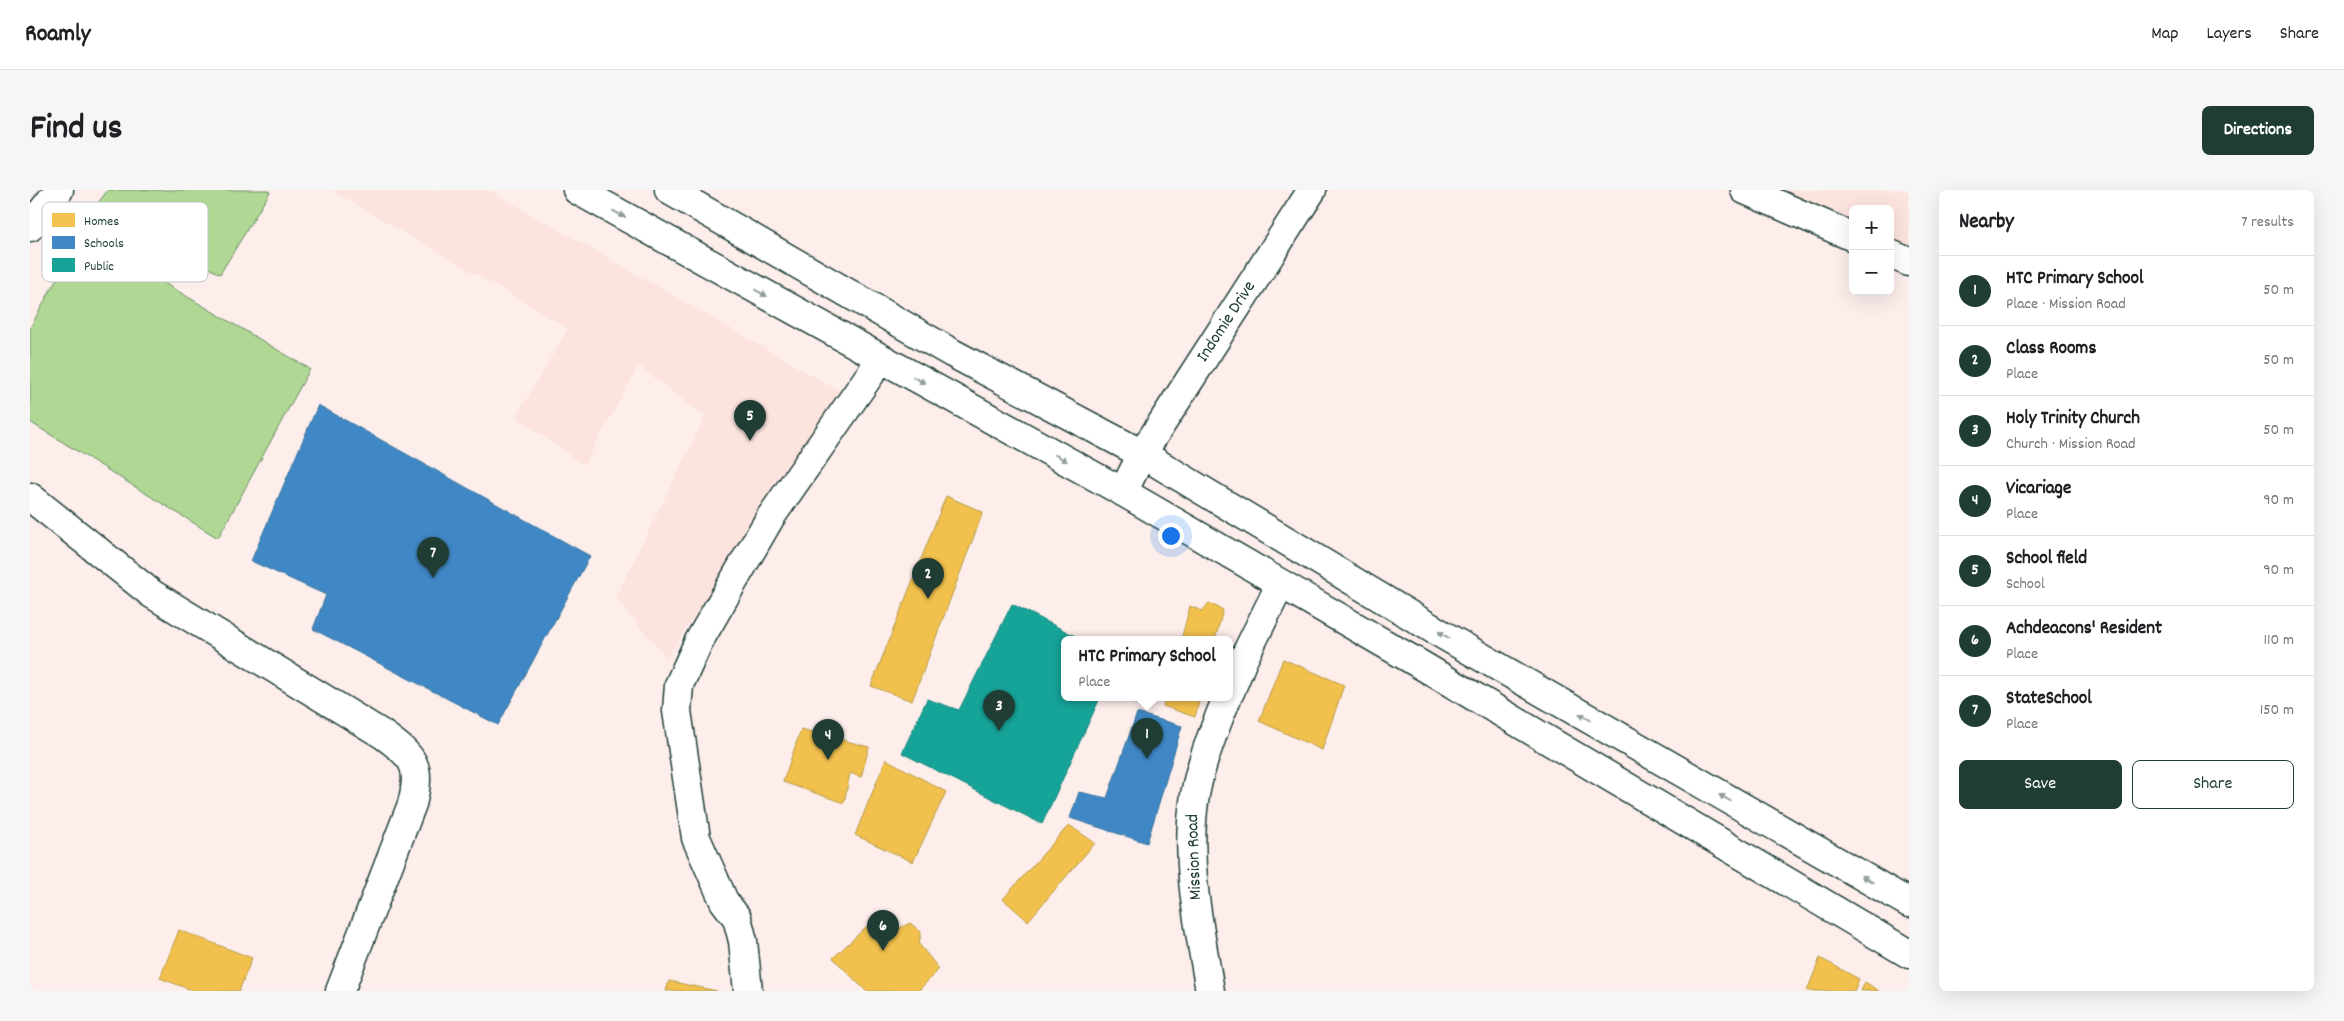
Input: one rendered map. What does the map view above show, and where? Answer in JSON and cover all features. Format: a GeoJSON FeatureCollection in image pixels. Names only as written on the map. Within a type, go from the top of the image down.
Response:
{"type":"FeatureCollection","features":[{"type":"Feature","properties":{"kind":"main road"},"geometry":{"type":"LineString","coordinates":[[50,202],[59,190]]}},
{"type":"Feature","properties":{"kind":"main road"},"geometry":{"type":"LineString","coordinates":[[577,190],[1123,492],[1280,585],[1416,662],[1890,941],[1909,954]]}},
{"type":"Feature","properties":{"kind":"main road"},"geometry":{"type":"LineString","coordinates":[[669,190],[952,353],[1142,454],[1446,637],[1909,903]]}},
{"type":"Feature","properties":{"kind":"main road","name":"Indomie Drive"},"geometry":{"type":"LineString","coordinates":[[1123,492],[1142,454],[1312,190]]}},
{"type":"Feature","properties":{"kind":"main road"},"geometry":{"type":"LineString","coordinates":[[1745,190],[1849,235]]}},
{"type":"Feature","properties":{"kind":"main road"},"geometry":{"type":"LineString","coordinates":[[30,227],[42,212]]}},
{"type":"Feature","properties":{"kind":"main road"},"geometry":{"type":"LineString","coordinates":[[1894,256],[1909,262]]}},
{"type":"Feature","properties":{"kind":"main road"},"geometry":{"type":"LineString","coordinates":[[748,991],[743,941],[737,918],[724,901],[696,838],[677,711],[679,684],[699,641],[770,518],[881,359]]}},
{"type":"Feature","properties":{"kind":"main road"},"geometry":{"type":"LineString","coordinates":[[30,497],[152,594],[382,734],[404,749],[411,760],[416,770],[417,782],[412,804],[340,991]]}},
{"type":"Feature","properties":{"kind":"main road"},"geometry":{"type":"LineString","coordinates":[[1233,685],[1280,585]]}},
{"type":"Feature","properties":{"kind":"main road","name":"Mission Road"},"geometry":{"type":"LineString","coordinates":[[1210,991],[1197,911],[1191,842],[1194,801],[1212,734],[1226,701]]}},
{"type":"Feature","properties":{"kind":"shaded area"},"geometry":{"type":"Polygon","coordinates":[[[331,190],[489,190],[840,391],[667,658],[615,598],[705,417],[639,366],[584,465],[516,417],[568,328],[331,190]]]}},
{"type":"Feature","properties":{"kind":"shaded area"},"geometry":{"type":"Polygon","coordinates":[[[1721,190],[1909,190],[1909,273],[1894,267],[1894,205],[1849,205],[1849,246],[1721,190]]]}},
{"type":"Feature","properties":{"kind":"green space"},"geometry":{"type":"Polygon","coordinates":[[[108,190],[267,190],[270,192],[220,274],[208,268],[208,202],[99,202],[108,190]]]}},
{"type":"Feature","properties":{"kind":"green space"},"geometry":{"type":"Polygon","coordinates":[[[55,282],[162,282],[310,369],[218,538],[30,422],[30,328],[55,282]]]}},
{"type":"Feature","properties":{"kind":"building: Homes"},"geometry":{"type":"Polygon","coordinates":[[[946,496],[983,512],[912,701],[871,686],[946,496]]]}},
{"type":"Feature","properties":{"kind":"building: Homes"},"geometry":{"type":"Polygon","coordinates":[[[1209,603],[1223,610],[1216,636],[1182,636],[1190,606],[1202,611],[1209,603]]]}},
{"type":"Feature","properties":{"kind":"building: Homes"},"geometry":{"type":"Polygon","coordinates":[[[1283,659],[1344,685],[1322,750],[1259,721],[1283,659]]]}},
{"type":"Feature","properties":{"kind":"building: Homes"},"geometry":{"type":"Polygon","coordinates":[[[1164,701],[1199,701],[1195,717],[1163,706],[1164,701]]]}},
{"type":"Feature","properties":{"kind":"building: Homes"},"geometry":{"type":"Polygon","coordinates":[[[801,729],[869,747],[861,777],[850,773],[844,803],[783,782],[801,729]]]}},
{"type":"Feature","properties":{"kind":"building: Homes"},"geometry":{"type":"Polygon","coordinates":[[[886,759],[946,792],[913,862],[855,835],[886,759]]]}},
{"type":"Feature","properties":{"kind":"building: Homes"},"geometry":{"type":"Polygon","coordinates":[[[1069,825],[1095,843],[1028,921],[1003,899],[1069,825]]]}},
{"type":"Feature","properties":{"kind":"building: Homes"},"geometry":{"type":"Polygon","coordinates":[[[882,912],[898,929],[910,923],[921,932],[919,944],[939,969],[918,991],[866,991],[833,958],[882,912]]]}},
{"type":"Feature","properties":{"kind":"building: Homes"},"geometry":{"type":"Polygon","coordinates":[[[179,930],[252,958],[239,991],[194,991],[160,978],[179,930]]]}},
{"type":"Feature","properties":{"kind":"building: Homes"},"geometry":{"type":"Polygon","coordinates":[[[1820,958],[1859,979],[1854,991],[1807,991],[1820,958]]]}},
{"type":"Feature","properties":{"kind":"building: Homes"},"geometry":{"type":"Polygon","coordinates":[[[669,981],[717,991],[666,991],[669,981]]]}},
{"type":"Feature","properties":{"kind":"building: Homes"},"geometry":{"type":"Polygon","coordinates":[[[1865,982],[1879,991],[1861,991],[1865,982]]]}},
{"type":"Feature","properties":{"kind":"building: Schools"},"geometry":{"type":"Polygon","coordinates":[[[318,405],[590,556],[498,725],[313,629],[326,595],[251,561],[318,405]]]}},
{"type":"Feature","properties":{"kind":"building: Schools"},"geometry":{"type":"Polygon","coordinates":[[[1137,713],[1182,726],[1147,843],[1070,818],[1079,792],[1107,798],[1137,713]]]}},
{"type":"Feature","properties":{"kind":"building: Public"},"geometry":{"type":"Polygon","coordinates":[[[1012,604],[1075,636],[1061,636],[1061,701],[1099,701],[1042,824],[902,753],[927,699],[959,710],[1012,604]]]}},
{"type":"Feature","properties":{"kind":"place","name":"School field"},"geometry":{"type":"Point","coordinates":[750,441]}},
{"type":"Feature","properties":{"kind":"place","name":"StateSchool"},"geometry":{"type":"Point","coordinates":[433,578]}},
{"type":"Feature","properties":{"kind":"place","name":"Class Rooms"},"geometry":{"type":"Point","coordinates":[928,599]}},
{"type":"Feature","properties":{"kind":"place","name":"Holy Trinity Church"},"geometry":{"type":"Point","coordinates":[999,731]}},
{"type":"Feature","properties":{"kind":"place","name":"HTC Primary School"},"geometry":{"type":"Point","coordinates":[1147,759]}},
{"type":"Feature","properties":{"kind":"place","name":"Vicariage"},"geometry":{"type":"Point","coordinates":[828,760]}},
{"type":"Feature","properties":{"kind":"place","name":"Achdeacons' Resident"},"geometry":{"type":"Point","coordinates":[883,951]}}]}
